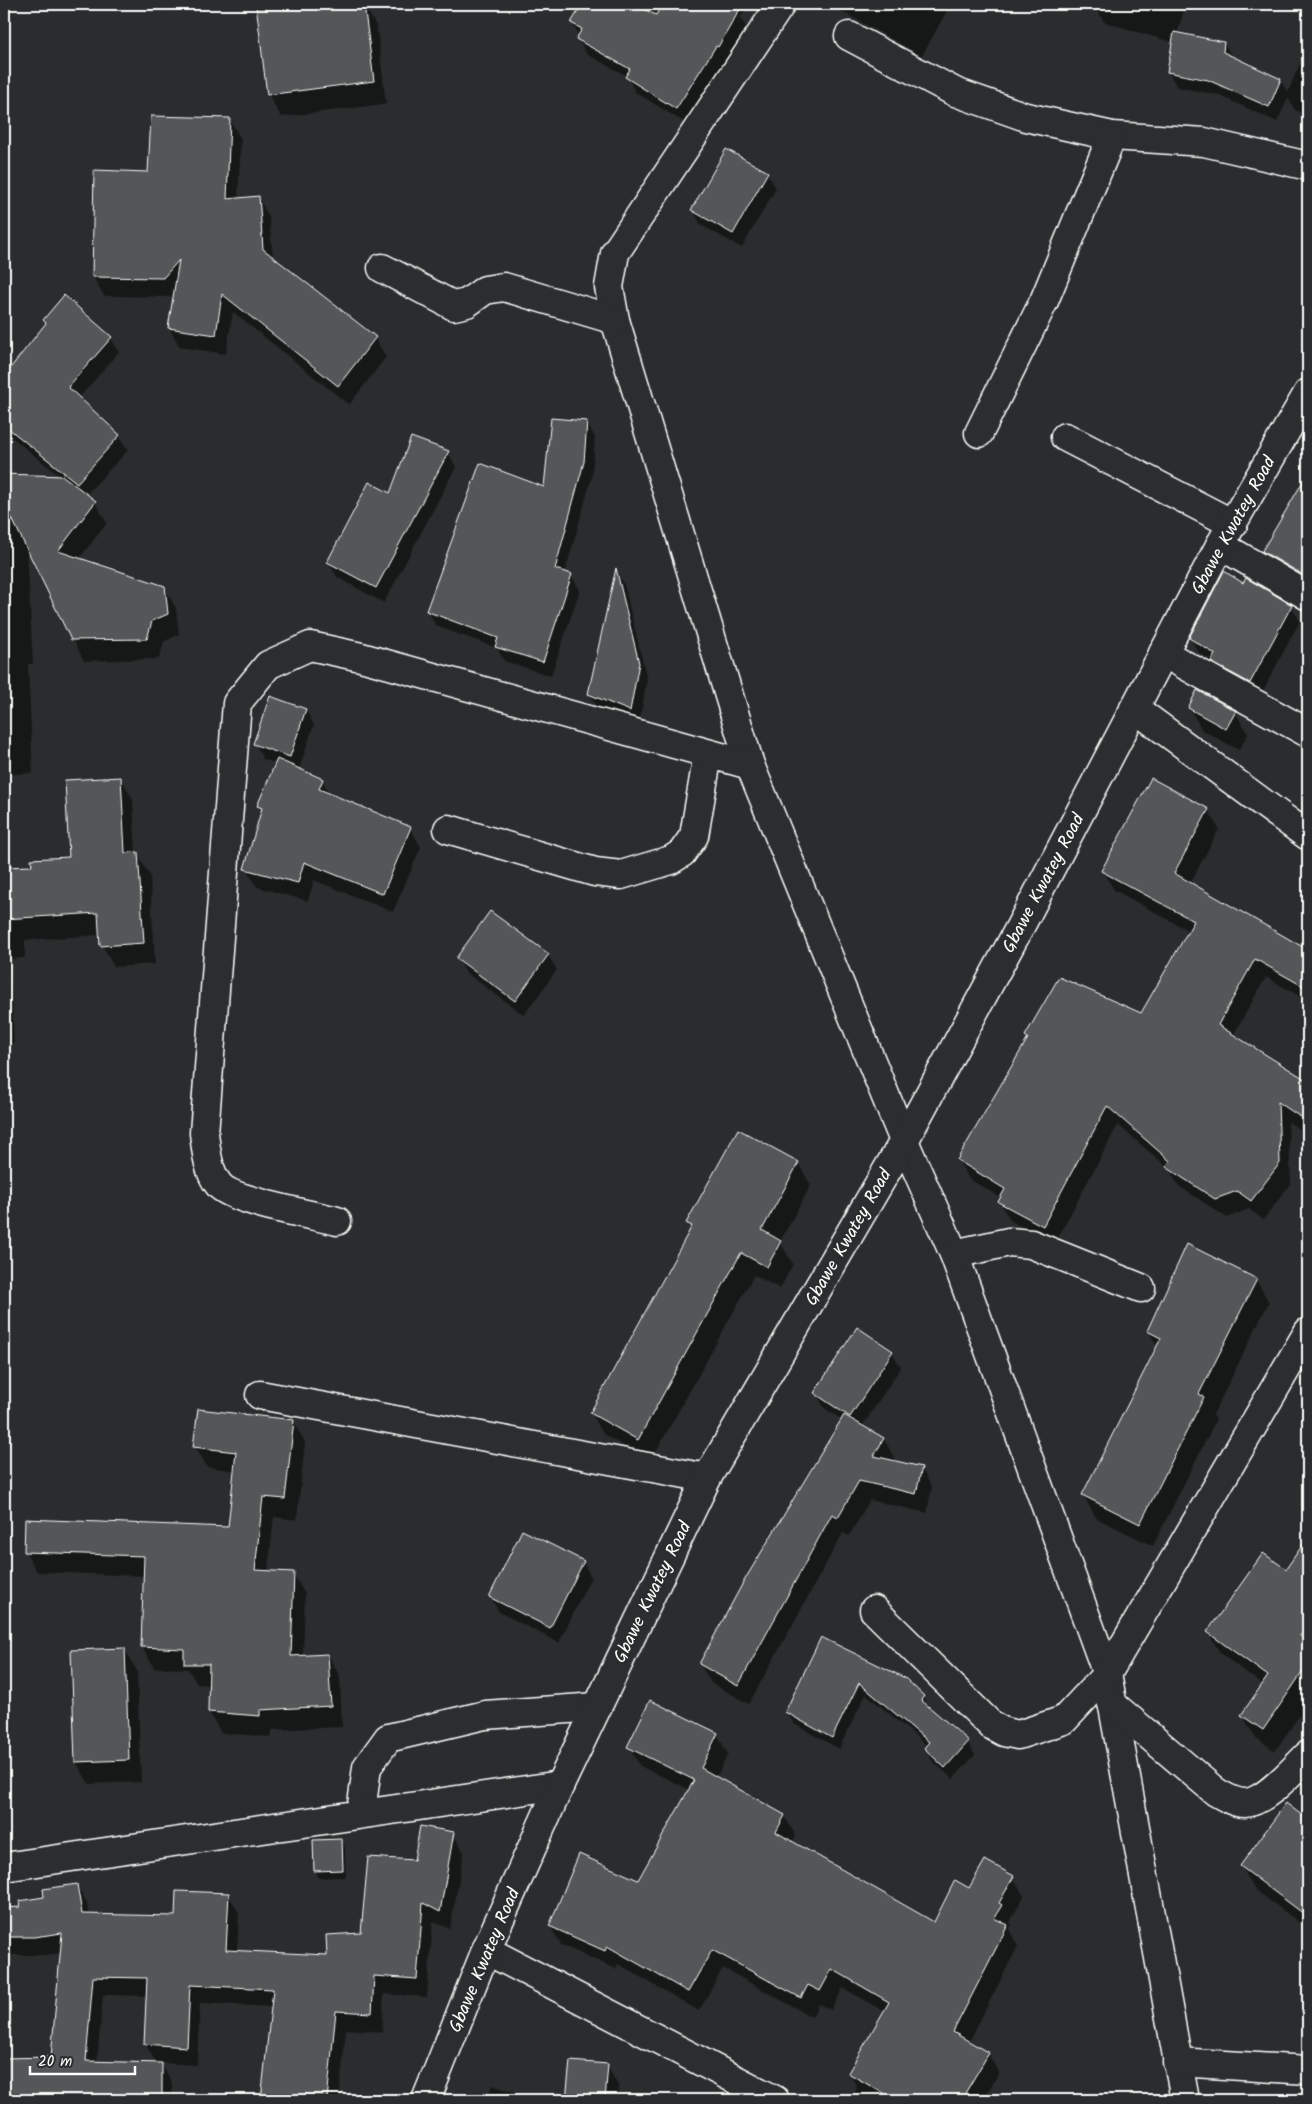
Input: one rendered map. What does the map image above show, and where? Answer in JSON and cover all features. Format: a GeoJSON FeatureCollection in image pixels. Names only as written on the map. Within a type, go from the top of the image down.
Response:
{"type":"FeatureCollection","features":[{"type":"Feature","properties":{"kind":"street"},"geometry":{"type":"LineString","coordinates":[[781,4],[614,253],[609,287],[615,320],[750,766],[904,1141],[954,1254],[1107,1674],[1185,2100]]}},
{"type":"Feature","properties":{"kind":"street"},"geometry":{"type":"LineString","coordinates":[[849,36],[955,92],[1026,117],[1112,136],[1204,142],[1308,166]]}},
{"type":"Feature","properties":{"kind":"street"},"geometry":{"type":"LineString","coordinates":[[979,433],[1044,300],[1112,136]]}},
{"type":"Feature","properties":{"kind":"street"},"geometry":{"type":"LineString","coordinates":[[382,268],[454,306],[467,303],[484,290],[504,287],[615,320]]}},
{"type":"Feature","properties":{"kind":"street","name":"Gbawe Kwatey Road"},"geometry":{"type":"LineString","coordinates":[[426,2100],[486,1950],[560,1784],[707,1478],[904,1141],[1020,927],[1226,534],[1308,393]]}},
{"type":"Feature","properties":{"kind":"street"},"geometry":{"type":"LineString","coordinates":[[1065,437],[1226,534],[1308,596]]}},
{"type":"Feature","properties":{"kind":"street"},"geometry":{"type":"LineString","coordinates":[[337,1221],[234,1195],[219,1185],[207,1159],[204,1133],[238,703],[268,665],[310,646],[361,656],[750,766]]}},
{"type":"Feature","properties":{"kind":"street"},"geometry":{"type":"LineString","coordinates":[[1164,653],[1308,733]]}},
{"type":"Feature","properties":{"kind":"street"},"geometry":{"type":"LineString","coordinates":[[1134,708],[1308,836]]}},
{"type":"Feature","properties":{"kind":"street"},"geometry":{"type":"LineString","coordinates":[[448,829],[595,872],[621,875],[670,860],[682,853],[694,836],[708,754]]}},
{"type":"Feature","properties":{"kind":"street"},"geometry":{"type":"LineString","coordinates":[[954,1254],[1009,1242],[1031,1244],[1141,1288]]}},
{"type":"Feature","properties":{"kind":"street"},"geometry":{"type":"LineString","coordinates":[[874,1610],[991,1725],[1004,1732],[1018,1735],[1064,1720],[1107,1674],[1308,1332]]}},
{"type":"Feature","properties":{"kind":"street"},"geometry":{"type":"LineString","coordinates":[[260,1395],[707,1478]]}},
{"type":"Feature","properties":{"kind":"street"},"geometry":{"type":"LineString","coordinates":[[1112,1704],[1216,1792],[1233,1801],[1245,1803],[1261,1799],[1308,1755]]}},
{"type":"Feature","properties":{"kind":"street"},"geometry":{"type":"LineString","coordinates":[[361,1812],[367,1767],[388,1738],[485,1715],[597,1707]]}},
{"type":"Feature","properties":{"kind":"street"},"geometry":{"type":"LineString","coordinates":[[4,1867],[361,1812],[560,1784]]}},
{"type":"Feature","properties":{"kind":"street"},"geometry":{"type":"LineString","coordinates":[[486,1950],[775,2100]]}},
{"type":"Feature","properties":{"kind":"street"},"geometry":{"type":"LineString","coordinates":[[1177,2062],[1308,2070]]}},
{"type":"Feature","properties":{"kind":"building"},"geometry":{"type":"Polygon","coordinates":[[[256,4],[364,4],[374,81],[267,95],[256,4]]]}},
{"type":"Feature","properties":{"kind":"building"},"geometry":{"type":"Polygon","coordinates":[[[582,4],[633,4],[656,15],[662,4],[743,4],[718,47],[716,46],[676,109],[625,77],[630,69],[576,39],[582,29],[571,23],[582,4]]]}},
{"type":"Feature","properties":{"kind":"building"},"geometry":{"type":"Polygon","coordinates":[[[1174,32],[1224,42],[1223,52],[1281,79],[1269,107],[1208,80],[1167,72],[1174,32]]]}},
{"type":"Feature","properties":{"kind":"building"},"geometry":{"type":"Polygon","coordinates":[[[151,116],[230,118],[227,199],[259,196],[263,249],[376,337],[338,386],[222,294],[216,335],[168,328],[179,260],[163,278],[92,277],[94,170],[148,172],[151,116]]]}},
{"type":"Feature","properties":{"kind":"building"},"geometry":{"type":"Polygon","coordinates":[[[726,149],[768,172],[733,234],[691,210],[726,149]]]}},
{"type":"Feature","properties":{"kind":"building"},"geometry":{"type":"Polygon","coordinates":[[[64,295],[112,337],[68,387],[120,435],[77,483],[4,425],[4,376],[46,323],[43,320],[64,295]]]}},
{"type":"Feature","properties":{"kind":"building"},"geometry":{"type":"Polygon","coordinates":[[[551,418],[587,421],[584,462],[555,569],[572,574],[543,662],[495,647],[498,638],[426,611],[480,463],[544,487],[551,418]]]}},
{"type":"Feature","properties":{"kind":"building"},"geometry":{"type":"Polygon","coordinates":[[[411,437],[449,451],[376,588],[327,562],[369,482],[390,493],[411,437]]]}},
{"type":"Feature","properties":{"kind":"building"},"geometry":{"type":"Polygon","coordinates":[[[1308,473],[1308,575],[1307,577],[1262,551],[1308,473]]]}},
{"type":"Feature","properties":{"kind":"building"},"geometry":{"type":"Polygon","coordinates":[[[4,474],[63,476],[96,501],[58,551],[165,586],[168,614],[152,621],[147,639],[71,640],[4,502],[4,474]]]}},
{"type":"Feature","properties":{"kind":"building"},"geometry":{"type":"Polygon","coordinates":[[[616,568],[639,663],[630,711],[588,694],[616,568]]]}},
{"type":"Feature","properties":{"kind":"building"},"geometry":{"type":"Polygon","coordinates":[[[1224,571],[1243,583],[1246,578],[1292,605],[1250,683],[1211,662],[1215,654],[1189,638],[1224,571]]]}},
{"type":"Feature","properties":{"kind":"building"},"geometry":{"type":"Polygon","coordinates":[[[1197,690],[1236,711],[1226,729],[1188,708],[1197,690]]]}},
{"type":"Feature","properties":{"kind":"building"},"geometry":{"type":"Polygon","coordinates":[[[270,696],[306,709],[290,757],[253,744],[270,696]]]}},
{"type":"Feature","properties":{"kind":"building"},"geometry":{"type":"Polygon","coordinates":[[[277,759],[323,779],[319,789],[411,827],[383,894],[304,862],[298,883],[244,869],[262,808],[257,806],[277,759]]]}},
{"type":"Feature","properties":{"kind":"building"},"geometry":{"type":"Polygon","coordinates":[[[121,777],[125,853],[138,852],[144,943],[100,946],[98,913],[4,919],[4,867],[32,866],[31,859],[69,857],[65,780],[121,777]]]}},
{"type":"Feature","properties":{"kind":"building"},"geometry":{"type":"Polygon","coordinates":[[[1151,778],[1209,809],[1174,873],[1308,950],[1308,989],[1255,959],[1218,1025],[1308,1081],[1308,1122],[1278,1102],[1280,1163],[1251,1201],[1237,1191],[1215,1199],[1166,1167],[1170,1161],[1107,1106],[1043,1226],[998,1202],[1005,1189],[957,1160],[1028,1038],[1025,1036],[1059,977],[1141,1013],[1194,921],[1101,871],[1151,778]]]}},
{"type":"Feature","properties":{"kind":"building"},"geometry":{"type":"Polygon","coordinates":[[[490,911],[549,954],[515,1001],[456,958],[490,911]]]}},
{"type":"Feature","properties":{"kind":"building"},"geometry":{"type":"Polygon","coordinates":[[[738,1129],[799,1162],[762,1230],[781,1241],[767,1267],[741,1253],[638,1440],[590,1413],[692,1226],[686,1223],[738,1129]]]}},
{"type":"Feature","properties":{"kind":"building"},"geometry":{"type":"Polygon","coordinates":[[[1187,1244],[1257,1279],[1199,1394],[1204,1397],[1140,1524],[1082,1495],[1161,1338],[1147,1331],[1187,1244]]]}},
{"type":"Feature","properties":{"kind":"building"},"geometry":{"type":"Polygon","coordinates":[[[857,1327],[893,1351],[850,1417],[814,1393],[857,1327]]]}},
{"type":"Feature","properties":{"kind":"building"},"geometry":{"type":"Polygon","coordinates":[[[198,1409],[294,1420],[285,1499],[263,1497],[255,1570],[294,1572],[291,1656],[328,1654],[331,1706],[260,1710],[260,1716],[208,1712],[209,1664],[184,1664],[184,1649],[141,1647],[144,1556],[24,1552],[25,1519],[228,1527],[236,1452],[193,1447],[198,1409]]]}},
{"type":"Feature","properties":{"kind":"building"},"geometry":{"type":"Polygon","coordinates":[[[844,1415],[884,1438],[874,1456],[922,1467],[916,1494],[859,1481],[838,1517],[832,1514],[738,1686],[699,1664],[744,1581],[844,1415]]]}},
{"type":"Feature","properties":{"kind":"building"},"geometry":{"type":"Polygon","coordinates":[[[522,1530],[584,1561],[550,1628],[489,1597],[522,1530]]]}},
{"type":"Feature","properties":{"kind":"building"},"geometry":{"type":"Polygon","coordinates":[[[1308,1537],[1308,1623],[1300,1636],[1308,1642],[1308,1664],[1263,1730],[1241,1715],[1268,1676],[1207,1632],[1263,1553],[1286,1569],[1308,1537]]]}},
{"type":"Feature","properties":{"kind":"building"},"geometry":{"type":"Polygon","coordinates":[[[821,1637],[905,1678],[924,1696],[921,1700],[969,1741],[945,1768],[924,1748],[929,1742],[859,1683],[832,1738],[785,1712],[821,1637]]]}},
{"type":"Feature","properties":{"kind":"building"},"geometry":{"type":"Polygon","coordinates":[[[125,1648],[129,1760],[75,1762],[71,1650],[125,1648]]]}},
{"type":"Feature","properties":{"kind":"building"},"geometry":{"type":"Polygon","coordinates":[[[650,1700],[718,1733],[701,1768],[785,1815],[776,1832],[934,1922],[955,1880],[969,1888],[985,1860],[1014,1876],[999,1903],[1002,1905],[994,1918],[1008,1925],[953,2032],[989,2053],[961,2100],[895,2100],[848,2073],[889,2002],[832,1969],[820,1991],[808,1985],[801,1998],[712,1950],[688,1992],[607,1946],[605,1951],[549,1926],[579,1854],[638,1880],[694,1780],[627,1747],[650,1700]]]}},
{"type":"Feature","properties":{"kind":"building"},"geometry":{"type":"Polygon","coordinates":[[[1286,1803],[1308,1820],[1308,1917],[1240,1866],[1286,1803]]]}},
{"type":"Feature","properties":{"kind":"building"},"geometry":{"type":"Polygon","coordinates":[[[420,1826],[454,1832],[440,1912],[423,1903],[417,1979],[374,1976],[372,2013],[336,2011],[327,2100],[261,2100],[273,1989],[190,1985],[187,2047],[144,2044],[147,1978],[93,1977],[86,2061],[162,2063],[162,2100],[4,2100],[4,2058],[51,2057],[62,1933],[34,1937],[4,1937],[4,1908],[20,1907],[19,1901],[44,1897],[43,1889],[77,1884],[82,1914],[175,1916],[176,1891],[229,1893],[226,1950],[327,1955],[326,1935],[361,1933],[368,1857],[414,1860],[420,1826]]]}},
{"type":"Feature","properties":{"kind":"building"},"geometry":{"type":"Polygon","coordinates":[[[342,1839],[343,1870],[314,1871],[313,1840],[342,1839]]]}},
{"type":"Feature","properties":{"kind":"building"},"geometry":{"type":"Polygon","coordinates":[[[570,2061],[608,2064],[605,2100],[566,2100],[570,2061]]]}}]}
